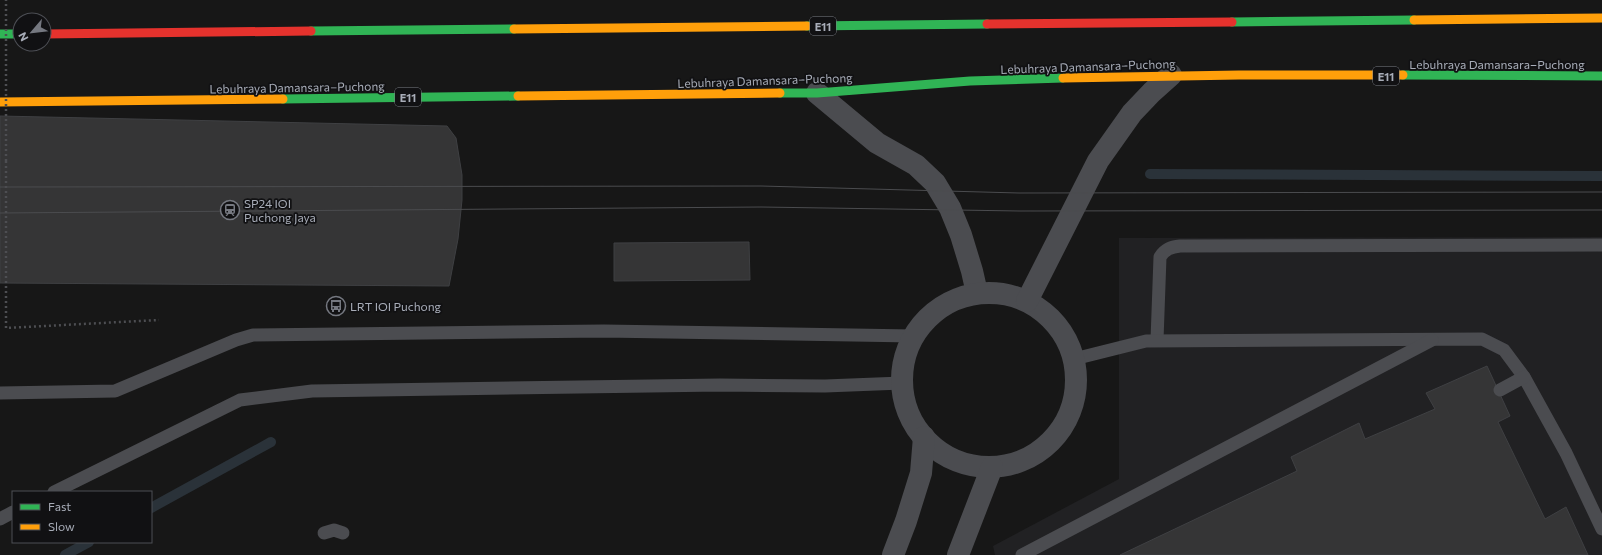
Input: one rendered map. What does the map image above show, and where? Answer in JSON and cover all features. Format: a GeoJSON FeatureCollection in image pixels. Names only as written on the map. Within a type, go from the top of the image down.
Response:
{"type":"FeatureCollection","features":[{"type":"Feature","properties":{"kind":"highway","name":"E11"},"geometry":{"type":"LineString","coordinates":[[52,34],[1602,18]]}},
{"type":"Feature","properties":{"kind":"highway"},"geometry":{"type":"LineString","coordinates":[[0,34],[12,34]]}},
{"type":"Feature","properties":{"kind":"highway","name":"Lebuhraya Damansara–Puchong"},"geometry":{"type":"LineString","coordinates":[[0,102],[816,93],[894,86],[1019,79],[1171,75],[1602,76]]}},
{"type":"Feature","properties":{"kind":"street"},"geometry":{"type":"LineString","coordinates":[[1027,301],[1098,161],[1132,113],[1171,75]]}},
{"type":"Feature","properties":{"kind":"street"},"geometry":{"type":"LineString","coordinates":[[816,93],[877,143],[916,165],[935,183],[950,208],[972,271],[977,293]]}},
{"type":"Feature","properties":{"kind":"street"},"geometry":{"type":"LineString","coordinates":[[994,292],[1011,295],[1027,301],[1048,316],[1064,335],[1074,359],[1076,385],[1071,410],[1058,433],[1035,454],[1017,462],[992,467],[967,464],[943,454],[924,437],[908,412],[902,383],[904,359],[913,336],[930,316],[951,301],[977,293],[994,292]]}},
{"type":"Feature","properties":{"kind":"street"},"geometry":{"type":"LineString","coordinates":[[893,555],[906,521],[921,473],[924,437]]}},
{"type":"Feature","properties":{"kind":"street"},"geometry":{"type":"LineString","coordinates":[[958,555],[992,467]]}},
{"type":"Feature","properties":{"kind":"lane"},"geometry":{"type":"LineString","coordinates":[[1158,340],[1160,257],[1164,251],[1172,247],[1602,245]]}},
{"type":"Feature","properties":{"kind":"lane"},"geometry":{"type":"LineString","coordinates":[[0,393],[115,391],[236,340],[253,335],[604,331],[913,336]]}},
{"type":"Feature","properties":{"kind":"lane"},"geometry":{"type":"LineString","coordinates":[[1022,555],[1434,339]]}},
{"type":"Feature","properties":{"kind":"lane"},"geometry":{"type":"LineString","coordinates":[[1074,359],[1146,340],[1482,339],[1504,350],[1524,376],[1566,453],[1602,529]]}},
{"type":"Feature","properties":{"kind":"lane"},"geometry":{"type":"LineString","coordinates":[[1500,390],[1524,376]]}},
{"type":"Feature","properties":{"kind":"lane"},"geometry":{"type":"LineString","coordinates":[[56,491],[240,400],[247,399],[312,391],[720,385],[825,386],[902,383]]}},
{"type":"Feature","properties":{"kind":"lane"},"geometry":{"type":"LineString","coordinates":[[0,518],[12,512]]}},
{"type":"Feature","properties":{"kind":"lane"},"geometry":{"type":"LineString","coordinates":[[324,533],[334,530],[343,533]]}},
{"type":"Feature","properties":{"kind":"path"},"geometry":{"type":"LineString","coordinates":[[6,0],[6,328],[159,320]]}},
{"type":"Feature","properties":{"kind":"shaded area"},"geometry":{"type":"Polygon","coordinates":[[[1602,237],[1602,555],[995,555],[993,546],[1119,479],[1119,238],[1602,237]]]}},
{"type":"Feature","properties":{"kind":"building","name":"SP24 IOI Puchong Jaya"},"geometry":{"type":"Polygon","coordinates":[[[0,116],[447,126],[456,138],[462,175],[462,200],[458,239],[449,286],[0,283],[0,116]]]}},
{"type":"Feature","properties":{"kind":"building"},"geometry":{"type":"Polygon","coordinates":[[[749,242],[750,280],[614,281],[614,243],[749,242]]]}},
{"type":"Feature","properties":{"kind":"building"},"geometry":{"type":"Polygon","coordinates":[[[1487,366],[1510,416],[1498,422],[1545,519],[1566,507],[1588,555],[1120,555],[1297,471],[1291,457],[1359,423],[1365,439],[1435,409],[1426,393],[1487,366]]]}},
{"type":"Feature","properties":{"kind":"waterway"},"geometry":{"type":"LineString","coordinates":[[1150,174],[1602,176]]}},
{"type":"Feature","properties":{"kind":"waterway"},"geometry":{"type":"LineString","coordinates":[[152,507],[271,442]]}},
{"type":"Feature","properties":{"kind":"waterway"},"geometry":{"type":"LineString","coordinates":[[65,555],[87,543]]}},
{"type":"Feature","properties":{"kind":"tram line"},"geometry":{"type":"LineString","coordinates":[[0,187],[761,186],[1019,193],[1602,192]]}},
{"type":"Feature","properties":{"kind":"tram line"},"geometry":{"type":"LineString","coordinates":[[0,213],[761,207],[1020,211],[1602,210]]}},
{"type":"Feature","properties":{"kind":"traffic: fast"},"geometry":{"type":"LineString","coordinates":[[1232,22],[1414,20]]}},
{"type":"Feature","properties":{"kind":"traffic: fast"},"geometry":{"type":"LineString","coordinates":[[807,26],[987,24]]}},
{"type":"Feature","properties":{"kind":"traffic: fast"},"geometry":{"type":"LineString","coordinates":[[311,31],[514,29]]}},
{"type":"Feature","properties":{"kind":"traffic: fast"},"geometry":{"type":"LineString","coordinates":[[0,34],[12,34]]}},
{"type":"Feature","properties":{"kind":"traffic: fast"},"geometry":{"type":"LineString","coordinates":[[1403,75],[1602,76]]}},
{"type":"Feature","properties":{"kind":"traffic: fast"},"geometry":{"type":"LineString","coordinates":[[780,93],[817,93],[970,81],[1063,78]]}},
{"type":"Feature","properties":{"kind":"traffic: fast"},"geometry":{"type":"LineString","coordinates":[[283,99],[518,96]]}},
{"type":"Feature","properties":{"kind":"traffic: slow"},"geometry":{"type":"LineString","coordinates":[[1414,20],[1602,18]]}},
{"type":"Feature","properties":{"kind":"traffic: slow"},"geometry":{"type":"LineString","coordinates":[[514,29],[807,26]]}},
{"type":"Feature","properties":{"kind":"traffic: slow"},"geometry":{"type":"LineString","coordinates":[[1063,78],[1239,75],[1403,75]]}},
{"type":"Feature","properties":{"kind":"traffic: slow"},"geometry":{"type":"LineString","coordinates":[[518,96],[780,93]]}},
{"type":"Feature","properties":{"kind":"traffic: slow"},"geometry":{"type":"LineString","coordinates":[[0,102],[283,99]]}},
{"type":"Feature","properties":{"kind":"traffic: jam"},"geometry":{"type":"LineString","coordinates":[[987,24],[1232,22]]}},
{"type":"Feature","properties":{"kind":"traffic: jam"},"geometry":{"type":"LineString","coordinates":[[52,34],[311,31]]}},
{"type":"Feature","properties":{"kind":"place","name":"SP24 IOI Puchong Jaya"},"geometry":{"type":"Point","coordinates":[230,210]}},
{"type":"Feature","properties":{"kind":"place","name":"LRT IOI Puchong"},"geometry":{"type":"Point","coordinates":[336,306]}}]}
